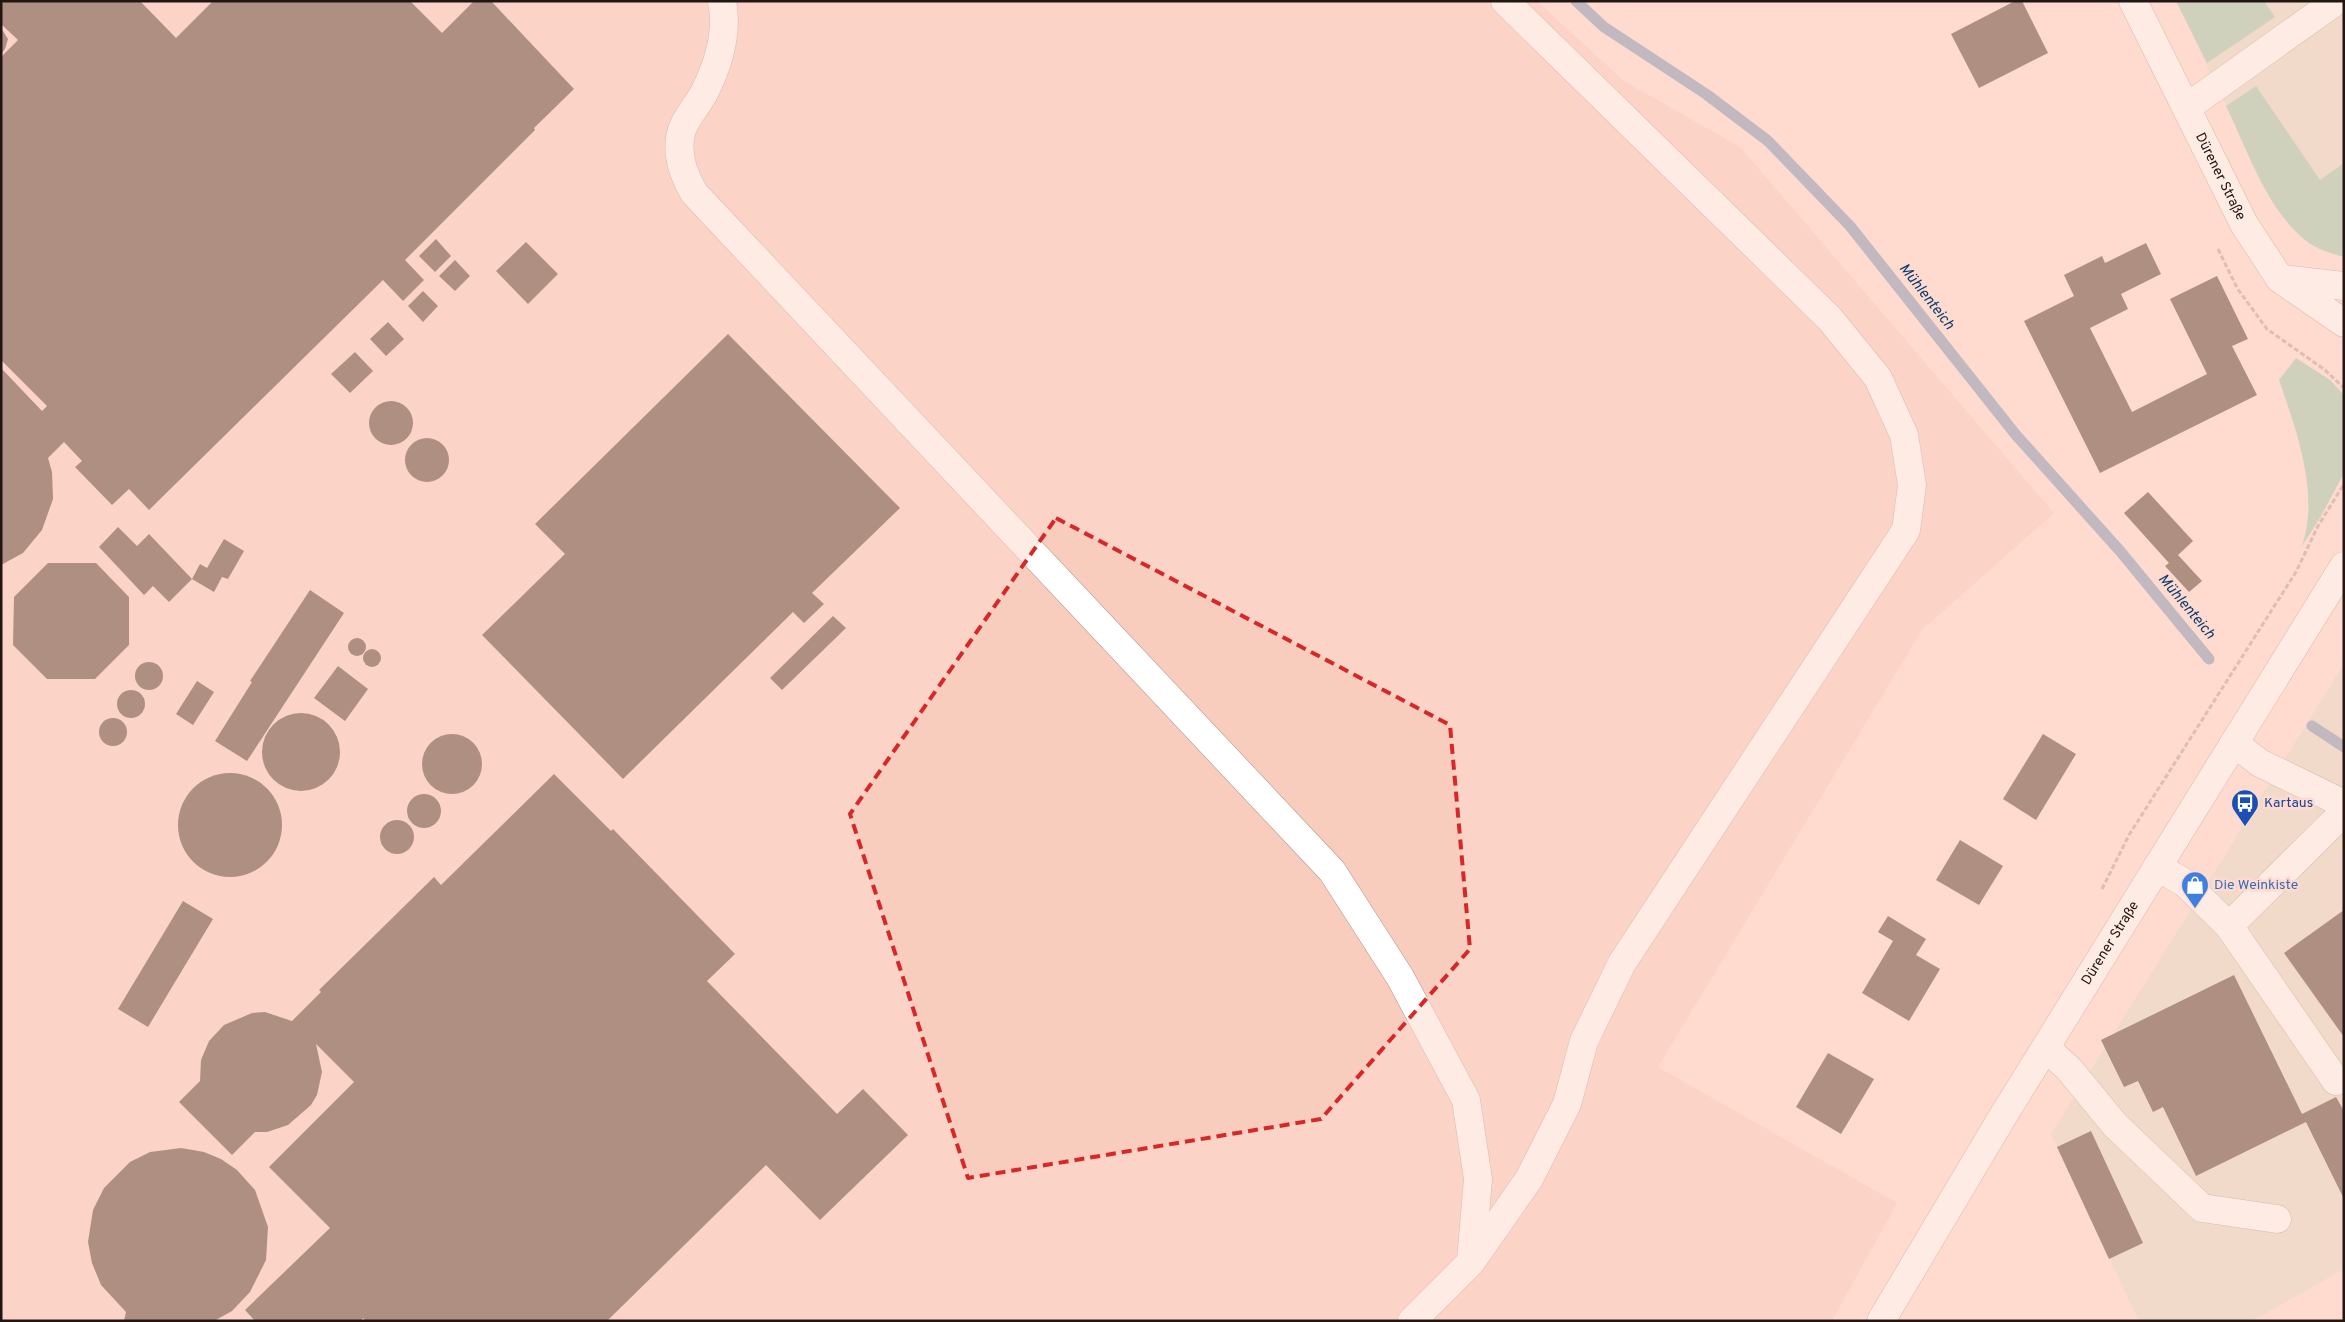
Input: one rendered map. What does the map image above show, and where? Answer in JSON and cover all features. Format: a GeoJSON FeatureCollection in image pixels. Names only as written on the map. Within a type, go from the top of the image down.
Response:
{"type":"FeatureCollection","features":[{"type":"Feature","properties":{"kind":"main road"},"geometry":{"type":"LineString","coordinates":[[722,1],[725,18],[721,46],[706,90],[683,128],[680,146],[682,171],[694,194],[1332,871],[1400,977],[1466,1100],[1478,1179],[1471,1262]]}},
{"type":"Feature","properties":{"kind":"main road"},"geometry":{"type":"LineString","coordinates":[[1412,1321],[1471,1262],[1529,1179],[1567,1104],[1584,1042],[1622,963],[1906,530],[1912,485],[1904,435],[1878,378],[1836,326],[1505,1]]}},
{"type":"Feature","properties":{"kind":"main road","name":"Dürener Straße"},"geometry":{"type":"LineString","coordinates":[[2133,1],[2244,224],[2280,279],[2344,323]]}},
{"type":"Feature","properties":{"kind":"main road"},"geometry":{"type":"LineString","coordinates":[[2186,108],[2336,1]]}},
{"type":"Feature","properties":{"kind":"main road"},"geometry":{"type":"LineString","coordinates":[[2280,279],[2344,286]]}},
{"type":"Feature","properties":{"kind":"main road","name":"Dürener Straße"},"geometry":{"type":"LineString","coordinates":[[1881,1321],[1902,1283],[2046,1048],[2344,566]]}},
{"type":"Feature","properties":{"kind":"main road"},"geometry":{"type":"LineString","coordinates":[[2234,743],[2260,763],[2344,804]]}},
{"type":"Feature","properties":{"kind":"main road"},"geometry":{"type":"LineString","coordinates":[[2229,926],[2344,812]]}},
{"type":"Feature","properties":{"kind":"main road"},"geometry":{"type":"LineString","coordinates":[[2157,868],[2185,883],[2229,926],[2336,1081]]}},
{"type":"Feature","properties":{"kind":"main road"},"geometry":{"type":"LineString","coordinates":[[2046,1048],[2069,1069],[2115,1125],[2202,1208],[2277,1219]]}},
{"type":"Feature","properties":{"kind":"highlighted area"},"geometry":{"type":"Polygon","coordinates":[[[1056,518],[1450,725],[1470,949],[1321,1119],[968,1178],[850,814],[1056,518]]]}},
{"type":"Feature","properties":{"kind":"shaded area"},"geometry":{"type":"Polygon","coordinates":[[[1,1],[1537,1],[1624,81],[1740,147],[2054,513],[1922,630],[1658,1067],[1897,1203],[1832,1321],[1,1321],[1,1]]]}},
{"type":"Feature","properties":{"kind":"shaded area"},"geometry":{"type":"Polygon","coordinates":[[[2176,1],[2344,1],[2344,257],[2322,250],[2306,241],[2293,228],[2270,197],[2176,1]]]}},
{"type":"Feature","properties":{"kind":"shaded area"},"geometry":{"type":"Polygon","coordinates":[[[2344,664],[2344,1269],[2252,1321],[2139,1321],[2051,1134],[2344,664]]]}},
{"type":"Feature","properties":{"kind":"green space"},"geometry":{"type":"Polygon","coordinates":[[[2176,1],[2264,1],[2275,17],[2207,63],[2176,1]]]}},
{"type":"Feature","properties":{"kind":"green space"},"geometry":{"type":"Polygon","coordinates":[[[2256,86],[2320,180],[2344,163],[2344,257],[2309,243],[2291,227],[2279,212],[2259,178],[2226,106],[2256,86]]]}},
{"type":"Feature","properties":{"kind":"green space"},"geometry":{"type":"Polygon","coordinates":[[[2296,358],[2330,380],[2344,395],[2344,473],[2320,518],[2302,546],[2307,526],[2308,505],[2304,462],[2279,380],[2296,358]]]}},
{"type":"Feature","properties":{"kind":"building"},"geometry":{"type":"Polygon","coordinates":[[[1,1],[140,1],[176,38],[213,1],[410,1],[442,33],[474,1],[491,1],[574,89],[405,260],[424,280],[403,301],[383,280],[149,510],[129,489],[112,505],[75,467],[82,461],[64,442],[48,458],[52,472],[53,499],[42,530],[23,553],[1,565],[1,368],[42,411],[47,406],[1,360],[1,57],[18,40],[1,24],[1,1]]]}},
{"type":"Feature","properties":{"kind":"building"},"geometry":{"type":"Polygon","coordinates":[[[2015,1],[2022,1],[2048,53],[1979,88],[1951,34],[2015,1]]]}},
{"type":"Feature","properties":{"kind":"building"},"geometry":{"type":"Polygon","coordinates":[[[1,28],[8,39],[5,49],[1,54],[1,28]]]}},
{"type":"Feature","properties":{"kind":"building"},"geometry":{"type":"Polygon","coordinates":[[[436,239],[451,256],[435,272],[419,256],[436,239]]]}},
{"type":"Feature","properties":{"kind":"building"},"geometry":{"type":"Polygon","coordinates":[[[526,242],[558,274],[528,304],[496,271],[526,242]]]}},
{"type":"Feature","properties":{"kind":"building"},"geometry":{"type":"Polygon","coordinates":[[[2146,243],[2161,274],[2121,294],[2128,309],[2090,328],[2132,412],[2207,374],[2170,299],[2217,276],[2248,339],[2232,346],[2257,395],[2100,473],[2024,321],[2074,296],[2064,275],[2102,256],[2105,263],[2146,243]]]}},
{"type":"Feature","properties":{"kind":"building"},"geometry":{"type":"Polygon","coordinates":[[[455,260],[470,276],[455,291],[439,276],[455,260]]]}},
{"type":"Feature","properties":{"kind":"building"},"geometry":{"type":"Polygon","coordinates":[[[423,291],[438,306],[423,322],[408,306],[423,291]]]}},
{"type":"Feature","properties":{"kind":"building"},"geometry":{"type":"Polygon","coordinates":[[[388,322],[404,339],[386,356],[370,339],[388,322]]]}},
{"type":"Feature","properties":{"kind":"building"},"geometry":{"type":"Polygon","coordinates":[[[728,334],[900,508],[812,593],[824,604],[804,623],[793,612],[623,779],[482,635],[565,554],[535,524],[728,334]]]}},
{"type":"Feature","properties":{"kind":"building"},"geometry":{"type":"Polygon","coordinates":[[[355,352],[373,371],[350,393],[331,374],[355,352]]]}},
{"type":"Feature","properties":{"kind":"building"},"geometry":{"type":"Polygon","coordinates":[[[387,401],[395,401],[407,407],[413,423],[407,439],[395,445],[387,445],[375,439],[369,427],[369,419],[375,407],[387,401]]]}},
{"type":"Feature","properties":{"kind":"building"},"geometry":{"type":"Polygon","coordinates":[[[423,438],[431,438],[443,444],[449,460],[443,476],[431,482],[423,482],[411,476],[405,464],[405,456],[411,444],[423,438]]]}},
{"type":"Feature","properties":{"kind":"building"},"geometry":{"type":"Polygon","coordinates":[[[2148,492],[2193,541],[2178,555],[2202,581],[2189,592],[2165,566],[2169,563],[2124,513],[2148,492]]]}},
{"type":"Feature","properties":{"kind":"building"},"geometry":{"type":"Polygon","coordinates":[[[118,527],[137,546],[149,534],[192,579],[169,602],[153,586],[144,595],[99,547],[118,527]]]}},
{"type":"Feature","properties":{"kind":"building"},"geometry":{"type":"Polygon","coordinates":[[[224,539],[244,551],[228,579],[222,577],[214,592],[192,579],[200,564],[207,568],[224,539]]]}},
{"type":"Feature","properties":{"kind":"building"},"geometry":{"type":"Polygon","coordinates":[[[48,563],[96,563],[129,597],[129,645],[95,679],[47,679],[13,645],[14,597],[48,563]]]}},
{"type":"Feature","properties":{"kind":"building"},"geometry":{"type":"Polygon","coordinates":[[[310,590],[344,613],[247,761],[215,741],[252,682],[250,681],[310,590]]]}},
{"type":"Feature","properties":{"kind":"building"},"geometry":{"type":"Polygon","coordinates":[[[833,616],[846,628],[782,690],[770,678],[833,616]]]}},
{"type":"Feature","properties":{"kind":"building"},"geometry":{"type":"Polygon","coordinates":[[[357,638],[363,641],[366,647],[363,653],[357,656],[351,653],[348,647],[351,641],[357,638]]]}},
{"type":"Feature","properties":{"kind":"building"},"geometry":{"type":"Polygon","coordinates":[[[372,649],[378,652],[381,658],[378,664],[372,667],[366,664],[363,658],[366,652],[372,649]]]}},
{"type":"Feature","properties":{"kind":"building"},"geometry":{"type":"Polygon","coordinates":[[[149,662],[159,666],[163,676],[159,686],[149,690],[139,686],[135,676],[139,666],[149,662]]]}},
{"type":"Feature","properties":{"kind":"building"},"geometry":{"type":"Polygon","coordinates":[[[338,666],[368,689],[345,721],[314,698],[338,666]]]}},
{"type":"Feature","properties":{"kind":"building"},"geometry":{"type":"Polygon","coordinates":[[[197,681],[214,692],[193,725],[176,714],[197,681]]]}},
{"type":"Feature","properties":{"kind":"building"},"geometry":{"type":"Polygon","coordinates":[[[131,690],[141,694],[145,704],[141,714],[131,718],[121,714],[117,704],[121,694],[131,690]]]}},
{"type":"Feature","properties":{"kind":"building"},"geometry":{"type":"Polygon","coordinates":[[[301,713],[316,716],[328,725],[337,737],[340,752],[337,767],[328,779],[316,788],[301,791],[286,788],[274,779],[265,767],[262,752],[265,737],[274,725],[286,716],[301,713]]]}},
{"type":"Feature","properties":{"kind":"building"},"geometry":{"type":"Polygon","coordinates":[[[113,718],[123,722],[127,732],[123,742],[113,746],[103,742],[99,732],[103,722],[113,718]]]}},
{"type":"Feature","properties":{"kind":"building"},"geometry":{"type":"Polygon","coordinates":[[[446,734],[458,734],[469,739],[477,747],[482,758],[480,776],[469,789],[458,794],[446,794],[435,789],[427,781],[422,770],[422,758],[427,747],[435,739],[446,734]]]}},
{"type":"Feature","properties":{"kind":"building"},"geometry":{"type":"Polygon","coordinates":[[[2043,734],[2076,754],[2036,820],[2003,799],[2043,734]]]}},
{"type":"Feature","properties":{"kind":"building"},"geometry":{"type":"Polygon","coordinates":[[[230,773],[250,777],[267,788],[278,805],[282,825],[278,845],[267,862],[250,873],[230,877],[210,873],[193,862],[182,845],[178,825],[182,805],[193,788],[210,777],[230,773]]]}},
{"type":"Feature","properties":{"kind":"building"},"geometry":{"type":"Polygon","coordinates":[[[554,774],[611,831],[613,829],[735,954],[707,981],[837,1114],[863,1089],[908,1135],[820,1220],[766,1165],[607,1321],[366,1321],[363,1318],[361,1321],[255,1321],[245,1310],[330,1228],[269,1167],[354,1082],[316,1044],[322,1072],[317,1095],[311,1105],[288,1125],[267,1132],[255,1132],[232,1155],[179,1102],[200,1081],[201,1060],[209,1041],[224,1025],[252,1013],[265,1012],[292,1021],[321,992],[319,990],[434,877],[441,885],[554,774]]]}},
{"type":"Feature","properties":{"kind":"building"},"geometry":{"type":"Polygon","coordinates":[[[424,794],[431,795],[436,799],[440,804],[440,818],[436,823],[431,827],[424,828],[417,827],[412,823],[408,818],[407,811],[408,804],[412,799],[417,795],[424,794]]]}},
{"type":"Feature","properties":{"kind":"building"},"geometry":{"type":"Polygon","coordinates":[[[397,820],[409,825],[414,837],[409,849],[397,854],[385,849],[380,837],[385,825],[397,820]]]}},
{"type":"Feature","properties":{"kind":"building"},"geometry":{"type":"Polygon","coordinates":[[[1960,840],[2003,866],[1979,905],[1936,880],[1960,840]]]}},
{"type":"Feature","properties":{"kind":"building"},"geometry":{"type":"Polygon","coordinates":[[[183,901],[213,919],[148,1027],[118,1009],[183,901]]]}},
{"type":"Feature","properties":{"kind":"building"},"geometry":{"type":"Polygon","coordinates":[[[2344,910],[2344,1037],[2284,953],[2344,910]]]}},
{"type":"Feature","properties":{"kind":"building"},"geometry":{"type":"Polygon","coordinates":[[[1888,916],[1926,939],[1916,955],[1940,969],[1909,1021],[1862,993],[1893,941],[1878,932],[1888,916]]]}},
{"type":"Feature","properties":{"kind":"building"},"geometry":{"type":"Polygon","coordinates":[[[2234,975],[2302,1114],[2336,1097],[2344,1111],[2344,1199],[2306,1122],[2196,1176],[2163,1107],[2153,1112],[2138,1081],[2124,1087],[2101,1040],[2234,975]]]}},
{"type":"Feature","properties":{"kind":"building"},"geometry":{"type":"Polygon","coordinates":[[[1828,1053],[1874,1079],[1841,1134],[1796,1107],[1828,1053]]]}},
{"type":"Feature","properties":{"kind":"building"},"geometry":{"type":"Polygon","coordinates":[[[2091,1131],[2143,1243],[2109,1259],[2057,1147],[2091,1131]]]}},
{"type":"Feature","properties":{"kind":"building"},"geometry":{"type":"Polygon","coordinates":[[[181,1148],[204,1152],[221,1159],[237,1170],[255,1190],[268,1227],[266,1260],[250,1292],[232,1311],[214,1321],[124,1321],[126,1312],[101,1285],[92,1263],[88,1242],[93,1210],[104,1188],[130,1162],[150,1152],[181,1148]]]}},
{"type":"Feature","properties":{"kind":"waterway","name":"Mühlenteich"},"geometry":{"type":"LineString","coordinates":[[1576,1],[1604,27],[1706,94],[1768,141],[1850,226],[2016,435],[2120,551],[2209,659]]}},
{"type":"Feature","properties":{"kind":"waterway","name":"Mühlenteich"},"geometry":{"type":"LineString","coordinates":[[2312,726],[2344,747]]}},
{"type":"Feature","properties":{"kind":"place","name":"Kartaus"},"geometry":{"type":"Point","coordinates":[2245,827]}},
{"type":"Feature","properties":{"kind":"place","name":"Die Weinkiste"},"geometry":{"type":"Point","coordinates":[2195,909]}}]}
